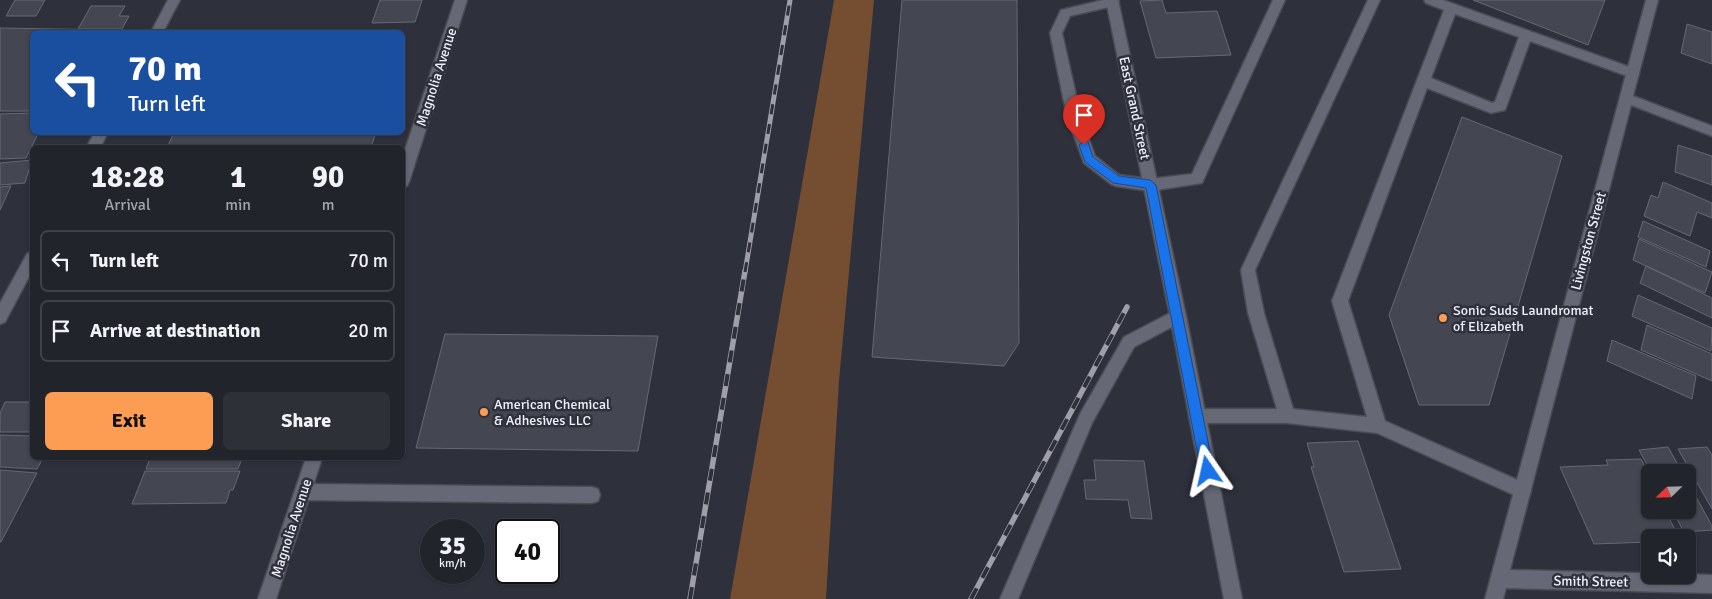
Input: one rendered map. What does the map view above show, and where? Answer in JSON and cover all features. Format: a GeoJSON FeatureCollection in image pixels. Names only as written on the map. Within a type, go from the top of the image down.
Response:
{"type":"FeatureCollection","features":[{"type":"Feature","properties":{"kind":"street"},"geometry":{"type":"LineString","coordinates":[[157,30],[174,0]]}},
{"type":"Feature","properties":{"kind":"street","name":"Magnolia Avenue"},"geometry":{"type":"LineString","coordinates":[[405,173],[461,0]]}},
{"type":"Feature","properties":{"kind":"street"},"geometry":{"type":"LineString","coordinates":[[1113,1],[1065,13],[1056,33],[1074,117],[1089,159],[1116,180],[1150,185],[1197,179],[1279,0]]}},
{"type":"Feature","properties":{"kind":"street"},"geometry":{"type":"LineString","coordinates":[[1288,416],[1256,313],[1248,270],[1374,0]]}},
{"type":"Feature","properties":{"kind":"street"},"geometry":{"type":"LineString","coordinates":[[1430,0],[1633,73]]}},
{"type":"Feature","properties":{"kind":"street","name":"Livingston Street"},"geometry":{"type":"LineString","coordinates":[[1494,599],[1652,0]]}},
{"type":"Feature","properties":{"kind":"street","name":"East Grand Street"},"geometry":{"type":"LineString","coordinates":[[1113,1],[1178,316],[1233,599]]}},
{"type":"Feature","properties":{"kind":"street"},"geometry":{"type":"LineString","coordinates":[[1378,426],[1340,301],[1451,8]]}},
{"type":"Feature","properties":{"kind":"street"},"geometry":{"type":"LineString","coordinates":[[1424,81],[1490,108],[1500,106],[1526,35]]}},
{"type":"Feature","properties":{"kind":"street"},"geometry":{"type":"LineString","coordinates":[[1625,98],[1712,130]]}},
{"type":"Feature","properties":{"kind":"street"},"geometry":{"type":"LineString","coordinates":[[0,317],[30,262]]}},
{"type":"Feature","properties":{"kind":"street"},"geometry":{"type":"LineString","coordinates":[[1009,599],[1086,419],[1130,342],[1178,316]]}},
{"type":"Feature","properties":{"kind":"street"},"geometry":{"type":"LineString","coordinates":[[1197,416],[1288,416],[1378,426],[1523,490]]}},
{"type":"Feature","properties":{"kind":"street","name":"Magnolia Avenue"},"geometry":{"type":"LineString","coordinates":[[268,599],[313,460]]}},
{"type":"Feature","properties":{"kind":"street"},"geometry":{"type":"LineString","coordinates":[[303,492],[592,495]]}},
{"type":"Feature","properties":{"kind":"street","name":"Smith Street"},"geometry":{"type":"LineString","coordinates":[[1500,579],[1712,584]]}},
{"type":"Feature","properties":{"kind":"shaded area"},"geometry":{"type":"Polygon","coordinates":[[[834,0],[874,0],[839,381],[826,599],[730,599],[834,0]]]}},
{"type":"Feature","properties":{"kind":"building"},"geometry":{"type":"Polygon","coordinates":[[[15,0],[45,0],[36,16],[6,16],[15,0]]]}},
{"type":"Feature","properties":{"kind":"building"},"geometry":{"type":"Polygon","coordinates":[[[380,0],[422,0],[415,22],[372,23],[380,0]]]}},
{"type":"Feature","properties":{"kind":"building"},"geometry":{"type":"Polygon","coordinates":[[[902,0],[1017,0],[1019,343],[1004,366],[872,357],[902,0]]]}},
{"type":"Feature","properties":{"kind":"building"},"geometry":{"type":"Polygon","coordinates":[[[1162,0],[1166,13],[1217,11],[1231,55],[1156,58],[1140,1],[1162,0]]]}},
{"type":"Feature","properties":{"kind":"building"},"geometry":{"type":"Polygon","coordinates":[[[1473,0],[1605,0],[1588,45],[1473,0]]]}},
{"type":"Feature","properties":{"kind":"building"},"geometry":{"type":"Polygon","coordinates":[[[91,6],[125,6],[119,16],[129,16],[122,29],[78,29],[91,6]]]}},
{"type":"Feature","properties":{"kind":"building"},"geometry":{"type":"Polygon","coordinates":[[[1687,24],[1712,32],[1712,64],[1681,53],[1687,24]]]}},
{"type":"Feature","properties":{"kind":"building"},"geometry":{"type":"Polygon","coordinates":[[[0,28],[122,30],[30,30],[30,111],[0,111],[0,28]]]}},
{"type":"Feature","properties":{"kind":"building"},"geometry":{"type":"Polygon","coordinates":[[[30,113],[30,135],[38,135],[32,145],[30,145],[26,158],[0,159],[0,114],[30,113]]]}},
{"type":"Feature","properties":{"kind":"building"},"geometry":{"type":"Polygon","coordinates":[[[1462,117],[1562,156],[1489,405],[1419,405],[1389,315],[1462,117]]]}},
{"type":"Feature","properties":{"kind":"building"},"geometry":{"type":"Polygon","coordinates":[[[173,135],[375,135],[372,145],[168,145],[173,135]]]}},
{"type":"Feature","properties":{"kind":"building"},"geometry":{"type":"Polygon","coordinates":[[[1678,145],[1712,156],[1712,185],[1675,172],[1678,145]]]}},
{"type":"Feature","properties":{"kind":"building"},"geometry":{"type":"Polygon","coordinates":[[[30,160],[25,183],[0,185],[0,163],[30,160]]]}},
{"type":"Feature","properties":{"kind":"building"},"geometry":{"type":"Polygon","coordinates":[[[1663,182],[1712,203],[1712,218],[1697,212],[1690,236],[1644,216],[1651,195],[1658,198],[1663,182]]]}},
{"type":"Feature","properties":{"kind":"building"},"geometry":{"type":"Polygon","coordinates":[[[11,186],[0,210],[0,187],[11,186]]]}},
{"type":"Feature","properties":{"kind":"building"},"geometry":{"type":"Polygon","coordinates":[[[1643,221],[1710,251],[1706,267],[1638,237],[1643,221]]]}},
{"type":"Feature","properties":{"kind":"building"},"geometry":{"type":"Polygon","coordinates":[[[1639,239],[1712,272],[1705,293],[1633,260],[1639,239]]]}},
{"type":"Feature","properties":{"kind":"building"},"geometry":{"type":"Polygon","coordinates":[[[1646,266],[1712,298],[1712,318],[1640,283],[1646,266]]]}},
{"type":"Feature","properties":{"kind":"building"},"geometry":{"type":"Polygon","coordinates":[[[1638,295],[1712,328],[1711,351],[1632,316],[1638,295]]]}},
{"type":"Feature","properties":{"kind":"building"},"geometry":{"type":"Polygon","coordinates":[[[1647,325],[1712,354],[1712,381],[1641,350],[1647,325]]]}},
{"type":"Feature","properties":{"kind":"building"},"geometry":{"type":"Polygon","coordinates":[[[445,334],[658,336],[638,451],[416,448],[445,334]]]}},
{"type":"Feature","properties":{"kind":"building"},"geometry":{"type":"Polygon","coordinates":[[[1612,340],[1696,376],[1692,399],[1607,361],[1612,340]]]}},
{"type":"Feature","properties":{"kind":"building"},"geometry":{"type":"Polygon","coordinates":[[[5,402],[30,402],[30,432],[0,432],[0,413],[5,402]]]}},
{"type":"Feature","properties":{"kind":"building"},"geometry":{"type":"Polygon","coordinates":[[[0,435],[30,436],[30,460],[42,460],[37,469],[0,467],[0,435]]]}},
{"type":"Feature","properties":{"kind":"building"},"geometry":{"type":"Polygon","coordinates":[[[1358,441],[1401,569],[1344,572],[1311,467],[1314,467],[1307,443],[1358,441]]]}},
{"type":"Feature","properties":{"kind":"building"},"geometry":{"type":"Polygon","coordinates":[[[1668,447],[1678,464],[1647,464],[1639,450],[1668,447]]]}},
{"type":"Feature","properties":{"kind":"building"},"geometry":{"type":"Polygon","coordinates":[[[1707,447],[1712,455],[1712,509],[1696,481],[1696,464],[1686,464],[1678,449],[1707,447]]]}},
{"type":"Feature","properties":{"kind":"building"},"geometry":{"type":"Polygon","coordinates":[[[1641,459],[1644,464],[1641,464],[1641,519],[1670,519],[1674,529],[1641,529],[1641,542],[1594,544],[1560,467],[1608,465],[1606,460],[1641,459]]]}},
{"type":"Feature","properties":{"kind":"building"},"geometry":{"type":"Polygon","coordinates":[[[149,460],[241,460],[238,469],[146,469],[149,460]]]}},
{"type":"Feature","properties":{"kind":"building"},"geometry":{"type":"Polygon","coordinates":[[[1094,460],[1144,461],[1152,519],[1131,518],[1128,500],[1086,499],[1084,480],[1096,480],[1094,460]]]}},
{"type":"Feature","properties":{"kind":"building"},"geometry":{"type":"Polygon","coordinates":[[[0,470],[37,473],[1,542],[0,542],[0,470]]]}},
{"type":"Feature","properties":{"kind":"building"},"geometry":{"type":"Polygon","coordinates":[[[145,471],[240,471],[233,490],[230,490],[226,503],[132,504],[145,471]]]}},
{"type":"Feature","properties":{"kind":"building"},"geometry":{"type":"Polygon","coordinates":[[[1696,497],[1712,526],[1712,530],[1696,531],[1696,529],[1682,529],[1677,519],[1696,519],[1696,497]]]}},
{"type":"Feature","properties":{"kind":"railway"},"geometry":{"type":"LineString","coordinates":[[745,272],[790,0]]}},
{"type":"Feature","properties":{"kind":"railway"},"geometry":{"type":"LineString","coordinates":[[690,599],[745,271]]}},
{"type":"Feature","properties":{"kind":"railway"},"geometry":{"type":"LineString","coordinates":[[971,599],[1127,307]]}},
{"type":"Feature","properties":{"kind":"place","name":"Sonic Suds Laundromat of Elizabeth"},"geometry":{"type":"Point","coordinates":[1443,318]}},
{"type":"Feature","properties":{"kind":"place","name":"American Chemical & Adhesives LLC"},"geometry":{"type":"Point","coordinates":[484,412]}},
{"type":"Feature","properties":{"kind":"route"},"geometry":{"type":"LineString","coordinates":[[1084,145],[1089,159],[1116,180],[1150,185],[1208,471]]}}]}
